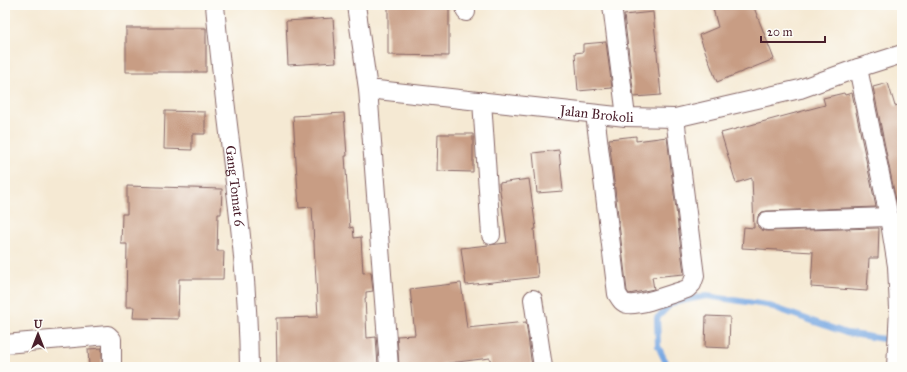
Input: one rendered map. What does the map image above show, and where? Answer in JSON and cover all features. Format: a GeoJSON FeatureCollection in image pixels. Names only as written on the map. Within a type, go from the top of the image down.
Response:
{"type":"FeatureCollection","features":[{"type":"Feature","properties":{"kind":"street","name":"Gang Tomat 6"},"geometry":{"type":"LineString","coordinates":[[215,5],[219,56],[242,233],[249,328],[249,367]]}},
{"type":"Feature","properties":{"kind":"street"},"geometry":{"type":"LineString","coordinates":[[356,5],[368,89],[389,367]]}},
{"type":"Feature","properties":{"kind":"street"},"geometry":{"type":"LineString","coordinates":[[612,5],[626,117]]}},
{"type":"Feature","properties":{"kind":"street","name":"Jalan Brokoli"},"geometry":{"type":"LineString","coordinates":[[368,89],[626,117],[675,118],[800,89],[902,54]]}},
{"type":"Feature","properties":{"kind":"street"},"geometry":{"type":"LineString","coordinates":[[858,68],[900,266],[896,363]]}},
{"type":"Feature","properties":{"kind":"street"},"geometry":{"type":"LineString","coordinates":[[482,101],[491,235]]}},
{"type":"Feature","properties":{"kind":"street"},"geometry":{"type":"LineString","coordinates":[[595,114],[617,294],[620,300],[624,303],[634,305],[687,289],[692,284],[695,276],[675,118]]}},
{"type":"Feature","properties":{"kind":"street"},"geometry":{"type":"LineString","coordinates":[[767,221],[889,217]]}},
{"type":"Feature","properties":{"kind":"street"},"geometry":{"type":"LineString","coordinates":[[533,299],[543,367]]}},
{"type":"Feature","properties":{"kind":"street"},"geometry":{"type":"LineString","coordinates":[[5,344],[108,336],[112,339],[112,367]]}},
{"type":"Feature","properties":{"kind":"building"},"geometry":{"type":"Polygon","coordinates":[[[388,5],[449,5],[449,56],[388,55],[388,5]]]}},
{"type":"Feature","properties":{"kind":"building"},"geometry":{"type":"Polygon","coordinates":[[[712,5],[753,5],[774,59],[717,82],[699,35],[718,27],[712,5]]]}},
{"type":"Feature","properties":{"kind":"building"},"geometry":{"type":"Polygon","coordinates":[[[653,12],[661,95],[634,97],[624,15],[653,12]]]}},
{"type":"Feature","properties":{"kind":"building"},"geometry":{"type":"Polygon","coordinates":[[[333,18],[336,62],[288,65],[286,21],[333,18]]]}},
{"type":"Feature","properties":{"kind":"building"},"geometry":{"type":"Polygon","coordinates":[[[126,28],[206,28],[206,72],[126,72],[126,28]]]}},
{"type":"Feature","properties":{"kind":"building"},"geometry":{"type":"Polygon","coordinates":[[[606,42],[612,88],[578,91],[575,53],[583,52],[583,44],[606,42]]]}},
{"type":"Feature","properties":{"kind":"building"},"geometry":{"type":"Polygon","coordinates":[[[888,83],[895,106],[902,104],[902,200],[896,201],[873,87],[888,83]]]}},
{"type":"Feature","properties":{"kind":"building"},"geometry":{"type":"Polygon","coordinates":[[[844,93],[845,95],[852,93],[876,207],[767,211],[762,212],[758,216],[757,222],[758,227],[767,231],[879,228],[878,258],[869,258],[867,291],[811,287],[813,252],[742,248],[744,227],[754,228],[752,178],[736,183],[721,133],[825,105],[823,98],[844,93]]]}},
{"type":"Feature","properties":{"kind":"building"},"geometry":{"type":"Polygon","coordinates":[[[165,111],[205,112],[205,134],[192,134],[192,150],[164,149],[165,111]]]}},
{"type":"Feature","properties":{"kind":"building"},"geometry":{"type":"Polygon","coordinates":[[[344,113],[347,156],[345,156],[350,228],[353,227],[354,238],[361,237],[363,273],[371,272],[373,291],[366,292],[365,298],[367,338],[376,337],[378,366],[277,367],[276,318],[318,317],[312,207],[299,208],[293,116],[344,113]]]}},
{"type":"Feature","properties":{"kind":"building"},"geometry":{"type":"Polygon","coordinates":[[[438,134],[473,134],[473,172],[437,171],[438,134]]]}},
{"type":"Feature","properties":{"kind":"building"},"geometry":{"type":"Polygon","coordinates":[[[636,136],[636,141],[667,137],[684,274],[652,277],[654,289],[629,294],[627,291],[609,139],[636,136]]]}},
{"type":"Feature","properties":{"kind":"building"},"geometry":{"type":"Polygon","coordinates":[[[559,150],[563,191],[537,193],[533,153],[559,150]]]}},
{"type":"Feature","properties":{"kind":"building"},"geometry":{"type":"Polygon","coordinates":[[[529,179],[536,229],[534,229],[538,277],[466,285],[461,248],[507,243],[499,183],[529,179]]]}},
{"type":"Feature","properties":{"kind":"building"},"geometry":{"type":"Polygon","coordinates":[[[127,186],[222,189],[221,214],[218,214],[217,251],[224,251],[223,279],[179,279],[178,319],[133,318],[134,307],[126,307],[127,244],[121,244],[122,214],[127,214],[127,186]]]}},
{"type":"Feature","properties":{"kind":"building"},"geometry":{"type":"Polygon","coordinates":[[[461,283],[467,328],[526,322],[532,367],[491,367],[490,358],[441,364],[442,367],[399,367],[397,336],[415,335],[410,289],[461,283]]]}},
{"type":"Feature","properties":{"kind":"building"},"geometry":{"type":"Polygon","coordinates":[[[706,316],[730,317],[729,348],[705,347],[706,316]]]}},
{"type":"Feature","properties":{"kind":"building"},"geometry":{"type":"Polygon","coordinates":[[[102,348],[102,367],[89,367],[88,349],[102,348]]]}},
{"type":"Feature","properties":{"kind":"waterway"},"geometry":{"type":"LineString","coordinates":[[668,367],[658,346],[657,318],[672,303],[706,296],[767,305],[846,333],[896,341]]}}]}
